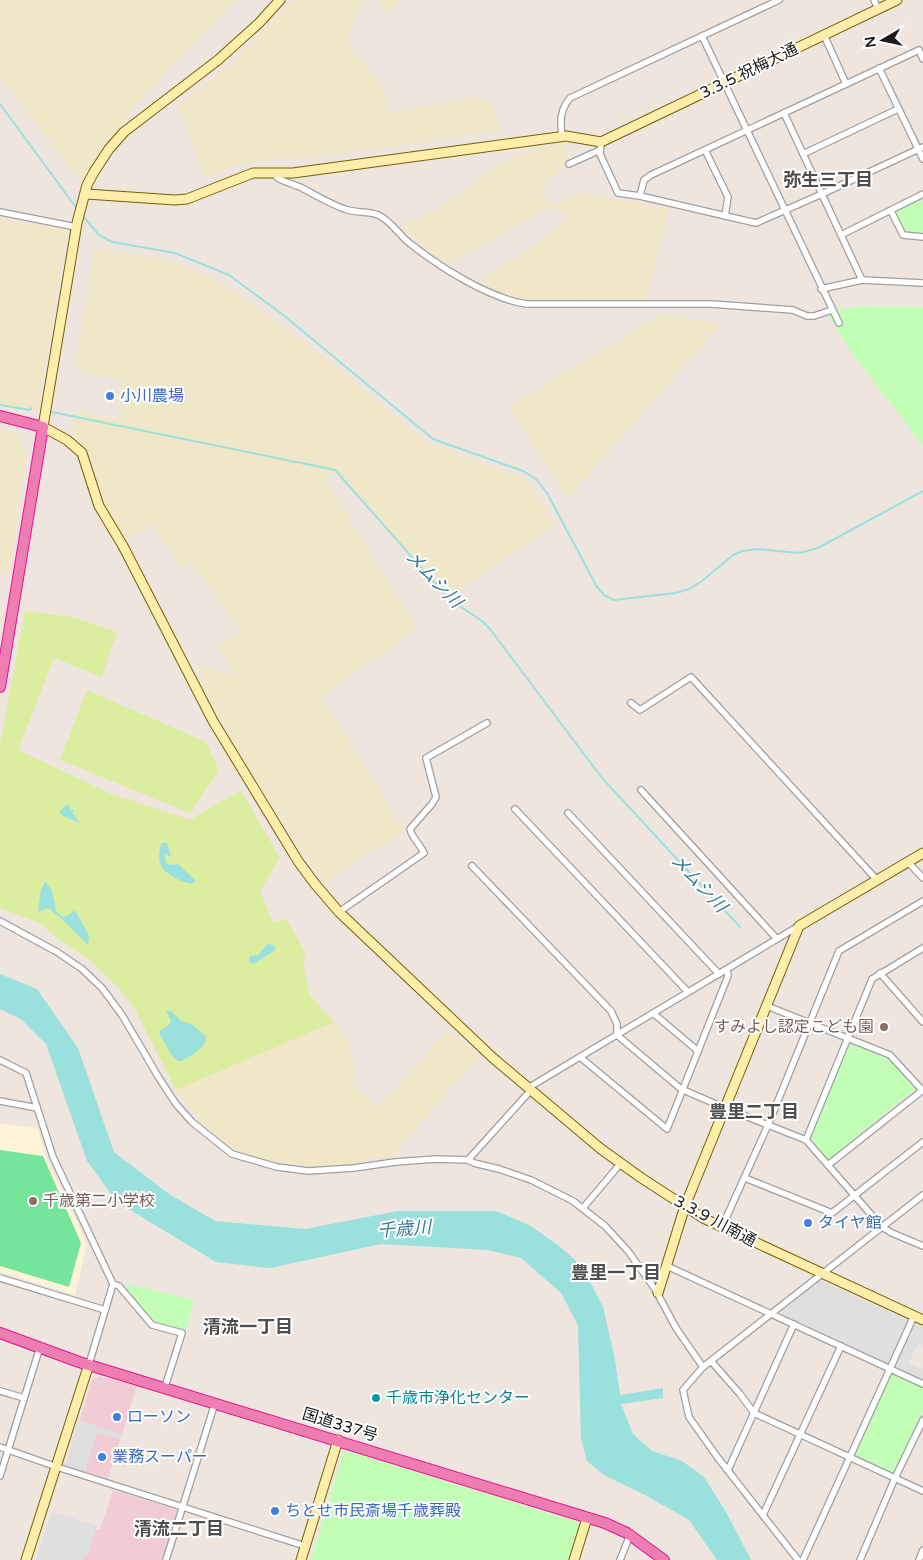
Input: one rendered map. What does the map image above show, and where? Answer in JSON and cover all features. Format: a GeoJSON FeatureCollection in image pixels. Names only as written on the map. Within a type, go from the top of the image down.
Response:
{"type":"FeatureCollection","features":[{"type":"Feature","properties":{"kind":"highway"},"geometry":{"type":"LineString","coordinates":[[0,416],[43,427],[0,687]]}},
{"type":"Feature","properties":{"kind":"highway","name":"国道337号"},"geometry":{"type":"LineString","coordinates":[[0,1334],[40,1346],[88,1364],[605,1524],[630,1535],[664,1560]]}},
{"type":"Feature","properties":{"kind":"street"},"geometry":{"type":"LineString","coordinates":[[43,427],[77,225],[87,185],[102,159],[124,132],[218,60],[280,0]]}},
{"type":"Feature","properties":{"kind":"street"},"geometry":{"type":"LineString","coordinates":[[562,136],[562,108],[570,98],[779,0]]}},
{"type":"Feature","properties":{"kind":"street","name":"3.3.5 祝梅大通"},"geometry":{"type":"LineString","coordinates":[[600,146],[724,82],[824,35],[876,4],[897,0]]}},
{"type":"Feature","properties":{"kind":"street"},"geometry":{"type":"LineString","coordinates":[[824,35],[846,84]]}},
{"type":"Feature","properties":{"kind":"street"},"geometry":{"type":"LineString","coordinates":[[702,36],[839,323]]}},
{"type":"Feature","properties":{"kind":"street"},"geometry":{"type":"LineString","coordinates":[[640,196],[644,180],[650,175],[918,50],[923,59]]}},
{"type":"Feature","properties":{"kind":"street"},"geometry":{"type":"LineString","coordinates":[[879,68],[898,109],[920,148],[923,159]]}},
{"type":"Feature","properties":{"kind":"street"},"geometry":{"type":"LineString","coordinates":[[803,154],[898,109]]}},
{"type":"Feature","properties":{"kind":"street"},"geometry":{"type":"LineString","coordinates":[[784,113],[862,280]]}},
{"type":"Feature","properties":{"kind":"street"},"geometry":{"type":"LineString","coordinates":[[84,195],[175,200],[187,198],[253,173],[293,173],[562,136],[600,146]]}},
{"type":"Feature","properties":{"kind":"street"},"geometry":{"type":"LineString","coordinates":[[569,164],[600,146]]}},
{"type":"Feature","properties":{"kind":"street"},"geometry":{"type":"LineString","coordinates":[[600,146],[600,154],[618,193],[640,196],[756,224],[920,148]]}},
{"type":"Feature","properties":{"kind":"street"},"geometry":{"type":"LineString","coordinates":[[705,150],[728,197],[725,216]]}},
{"type":"Feature","properties":{"kind":"street"},"geometry":{"type":"LineString","coordinates":[[273,173],[278,178],[343,208],[366,212],[389,221],[411,244],[437,262],[494,295],[512,301],[526,304],[711,304],[793,310],[814,316],[822,315],[832,310]]}},
{"type":"Feature","properties":{"kind":"street"},"geometry":{"type":"LineString","coordinates":[[841,235],[923,194]]}},
{"type":"Feature","properties":{"kind":"street"},"geometry":{"type":"LineString","coordinates":[[891,211],[903,235],[923,237]]}},
{"type":"Feature","properties":{"kind":"street"},"geometry":{"type":"LineString","coordinates":[[0,212],[77,225]]}},
{"type":"Feature","properties":{"kind":"street"},"geometry":{"type":"LineString","coordinates":[[822,288],[862,280],[923,283]]}},
{"type":"Feature","properties":{"kind":"street","name":"3.3.9 川南通"},"geometry":{"type":"LineString","coordinates":[[43,427],[67,440],[82,453],[99,506],[122,546],[213,721],[298,861],[339,912],[493,1058],[620,1163],[685,1206],[722,1227],[923,1320]]}},
{"type":"Feature","properties":{"kind":"street"},"geometry":{"type":"LineString","coordinates":[[631,703],[640,710],[690,677],[878,880]]}},
{"type":"Feature","properties":{"kind":"street"},"geometry":{"type":"LineString","coordinates":[[339,912],[424,853],[410,829],[436,797],[426,758],[487,723]]}},
{"type":"Feature","properties":{"kind":"street"},"geometry":{"type":"LineString","coordinates":[[641,790],[777,939]]}},
{"type":"Feature","properties":{"kind":"street"},"geometry":{"type":"LineString","coordinates":[[515,809],[688,992]]}},
{"type":"Feature","properties":{"kind":"street"},"geometry":{"type":"LineString","coordinates":[[568,813],[719,974]]}},
{"type":"Feature","properties":{"kind":"street"},"geometry":{"type":"LineString","coordinates":[[468,1160],[530,1089],[688,992],[923,853]]}},
{"type":"Feature","properties":{"kind":"street"},"geometry":{"type":"LineString","coordinates":[[908,862],[923,878]]}},
{"type":"Feature","properties":{"kind":"street"},"geometry":{"type":"LineString","coordinates":[[472,866],[611,1011],[617,1024],[617,1035]]}},
{"type":"Feature","properties":{"kind":"street"},"geometry":{"type":"LineString","coordinates":[[722,1227],[768,1125],[839,951],[923,901]]}},
{"type":"Feature","properties":{"kind":"street"},"geometry":{"type":"LineString","coordinates":[[0,921],[57,952],[102,988],[122,1015],[158,1078],[176,1104],[192,1122],[232,1154],[277,1167],[308,1171],[436,1159],[468,1160],[531,1180],[557,1192],[583,1208],[605,1226],[628,1251],[658,1293],[676,1328],[703,1367]]}},
{"type":"Feature","properties":{"kind":"street"},"geometry":{"type":"LineString","coordinates":[[658,1293],[685,1206],[799,926]]}},
{"type":"Feature","properties":{"kind":"street"},"geometry":{"type":"LineString","coordinates":[[806,1140],[872,978],[923,948]]}},
{"type":"Feature","properties":{"kind":"street"},"geometry":{"type":"LineString","coordinates":[[580,1057],[667,1130],[728,976],[728,969]]}},
{"type":"Feature","properties":{"kind":"street"},"geometry":{"type":"LineString","coordinates":[[880,974],[923,1022]]}},
{"type":"Feature","properties":{"kind":"street"},"geometry":{"type":"LineString","coordinates":[[767,1006],[890,1055],[923,1090],[828,1165]]}},
{"type":"Feature","properties":{"kind":"street"},"geometry":{"type":"LineString","coordinates":[[654,1013],[698,1051]]}},
{"type":"Feature","properties":{"kind":"street"},"geometry":{"type":"LineString","coordinates":[[617,1035],[683,1089],[806,1140],[882,1226],[923,1246]]}},
{"type":"Feature","properties":{"kind":"street"},"geometry":{"type":"LineString","coordinates":[[0,1060],[26,1072],[60,1175],[113,1284],[57,1467],[26,1560]]}},
{"type":"Feature","properties":{"kind":"street"},"geometry":{"type":"LineString","coordinates":[[0,1101],[37,1108]]}},
{"type":"Feature","properties":{"kind":"street"},"geometry":{"type":"LineString","coordinates":[[745,1178],[832,1212],[923,1142]]}},
{"type":"Feature","properties":{"kind":"street"},"geometry":{"type":"LineString","coordinates":[[583,1208],[620,1163]]}},
{"type":"Feature","properties":{"kind":"street"},"geometry":{"type":"LineString","coordinates":[[798,1560],[689,1417],[683,1390],[703,1367],[923,1195]]}},
{"type":"Feature","properties":{"kind":"street"},"geometry":{"type":"LineString","coordinates":[[666,1266],[923,1384]]}},
{"type":"Feature","properties":{"kind":"street"},"geometry":{"type":"LineString","coordinates":[[0,1278],[105,1310]]}},
{"type":"Feature","properties":{"kind":"street"},"geometry":{"type":"LineString","coordinates":[[113,1284],[119,1286],[152,1325],[182,1333],[165,1387]]}},
{"type":"Feature","properties":{"kind":"street"},"geometry":{"type":"LineString","coordinates":[[803,1560],[914,1316]]}},
{"type":"Feature","properties":{"kind":"street"},"geometry":{"type":"LineString","coordinates":[[728,1470],[794,1324]]}},
{"type":"Feature","properties":{"kind":"street"},"geometry":{"type":"LineString","coordinates":[[0,1476],[40,1346]]}},
{"type":"Feature","properties":{"kind":"street"},"geometry":{"type":"LineString","coordinates":[[764,1515],[840,1346]]}},
{"type":"Feature","properties":{"kind":"street"},"geometry":{"type":"LineString","coordinates":[[711,1361],[754,1413],[923,1491]]}},
{"type":"Feature","properties":{"kind":"street"},"geometry":{"type":"LineString","coordinates":[[0,1391],[24,1398]]}},
{"type":"Feature","properties":{"kind":"street"},"geometry":{"type":"LineString","coordinates":[[166,1560],[215,1403]]}},
{"type":"Feature","properties":{"kind":"street"},"geometry":{"type":"LineString","coordinates":[[860,1560],[895,1478],[923,1420]]}},
{"type":"Feature","properties":{"kind":"street"},"geometry":{"type":"LineString","coordinates":[[301,1560],[338,1440]]}},
{"type":"Feature","properties":{"kind":"street"},"geometry":{"type":"LineString","coordinates":[[0,1447],[305,1546]]}},
{"type":"Feature","properties":{"kind":"street"},"geometry":{"type":"LineString","coordinates":[[574,1560],[587,1518]]}},
{"type":"Feature","properties":{"kind":"street"},"geometry":{"type":"LineString","coordinates":[[620,1560],[630,1535]]}},
{"type":"Feature","properties":{"kind":"street"},"geometry":{"type":"LineString","coordinates":[[918,1560],[923,1550]]}},
{"type":"Feature","properties":{"kind":"shaded area"},"geometry":{"type":"Polygon","coordinates":[[[0,0],[236,0],[140,100],[81,181],[0,78],[0,0]]]}},
{"type":"Feature","properties":{"kind":"shaded area"},"geometry":{"type":"Polygon","coordinates":[[[293,0],[362,0],[348,40],[353,52],[382,83],[388,113],[476,97],[487,101],[493,110],[500,131],[311,158],[273,159],[237,165],[204,179],[178,104],[238,58],[293,0]]]}},
{"type":"Feature","properties":{"kind":"shaded area"},"geometry":{"type":"Polygon","coordinates":[[[379,0],[400,0],[387,14],[379,0]]]}},
{"type":"Feature","properties":{"kind":"shaded area"},"geometry":{"type":"Polygon","coordinates":[[[564,141],[567,157],[540,193],[554,206],[578,192],[669,209],[646,301],[518,299],[499,293],[479,281],[547,237],[569,216],[559,209],[546,209],[449,265],[421,246],[402,227],[450,202],[498,166],[518,155],[564,141]]]}},
{"type":"Feature","properties":{"kind":"shaded area"},"geometry":{"type":"Polygon","coordinates":[[[0,218],[67,230],[38,411],[0,404],[0,218]]]}},
{"type":"Feature","properties":{"kind":"shaded area"},"geometry":{"type":"Polygon","coordinates":[[[94,248],[163,259],[214,278],[332,363],[427,442],[526,479],[542,500],[554,526],[450,597],[335,472],[329,473],[327,484],[418,628],[321,697],[405,831],[325,882],[308,860],[254,779],[205,692],[196,666],[235,676],[217,645],[242,632],[191,563],[181,568],[153,525],[125,540],[107,510],[89,453],[76,437],[72,424],[74,410],[118,420],[123,381],[75,370],[94,248]]]}},
{"type":"Feature","properties":{"kind":"shaded area"},"geometry":{"type":"Polygon","coordinates":[[[663,314],[722,324],[568,498],[508,407],[663,314]]]}},
{"type":"Feature","properties":{"kind":"shaded area"},"geometry":{"type":"Polygon","coordinates":[[[0,429],[17,435],[26,454],[10,573],[0,573],[0,429]]]}},
{"type":"Feature","properties":{"kind":"shaded area"},"geometry":{"type":"Polygon","coordinates":[[[334,1022],[340,1028],[350,1046],[356,1074],[352,1084],[378,1107],[448,1030],[479,1056],[392,1157],[319,1168],[267,1161],[251,1157],[228,1147],[205,1129],[176,1090],[334,1022]]]}},
{"type":"Feature","properties":{"kind":"shaded area","name":"千歳第二小学校"},"geometry":{"type":"Polygon","coordinates":[[[0,1123],[38,1129],[46,1157],[87,1244],[75,1295],[0,1272],[0,1123]]]}},
{"type":"Feature","properties":{"kind":"shaded area"},"geometry":{"type":"Polygon","coordinates":[[[820,1280],[909,1321],[889,1365],[781,1315],[782,1312],[820,1280]]]}},
{"type":"Feature","properties":{"kind":"shaded area"},"geometry":{"type":"Polygon","coordinates":[[[916,1324],[923,1327],[923,1345],[918,1343],[909,1363],[923,1369],[923,1379],[895,1367],[916,1324]]]}},
{"type":"Feature","properties":{"kind":"shaded area"},"geometry":{"type":"Polygon","coordinates":[[[99,1376],[137,1386],[108,1479],[66,1465],[92,1380],[99,1376]]]}},
{"type":"Feature","properties":{"kind":"shaded area"},"geometry":{"type":"Polygon","coordinates":[[[79,1420],[122,1434],[120,1439],[97,1433],[85,1472],[66,1465],[79,1420]]]}},
{"type":"Feature","properties":{"kind":"shaded area"},"geometry":{"type":"Polygon","coordinates":[[[113,1490],[177,1510],[162,1560],[36,1560],[52,1512],[97,1526],[96,1529],[100,1530],[113,1490]]]}},
{"type":"Feature","properties":{"kind":"shaded area"},"geometry":{"type":"Polygon","coordinates":[[[52,1512],[97,1526],[88,1555],[85,1554],[83,1560],[36,1560],[52,1512]]]}},
{"type":"Feature","properties":{"kind":"green space"},"geometry":{"type":"Polygon","coordinates":[[[923,199],[923,233],[904,232],[894,212],[923,199]]]}},
{"type":"Feature","properties":{"kind":"green space"},"geometry":{"type":"Polygon","coordinates":[[[866,306],[923,307],[923,446],[849,349],[828,315],[839,309],[866,306]]]}},
{"type":"Feature","properties":{"kind":"green space"},"geometry":{"type":"Polygon","coordinates":[[[25,611],[72,617],[117,632],[102,677],[54,658],[18,750],[109,793],[190,820],[241,790],[280,858],[260,891],[273,923],[286,919],[306,953],[303,963],[310,996],[334,1022],[176,1090],[136,1011],[120,989],[86,957],[63,943],[39,923],[0,908],[0,744],[25,611]]]}},
{"type":"Feature","properties":{"kind":"green space"},"geometry":{"type":"Polygon","coordinates":[[[87,690],[206,742],[219,771],[190,813],[60,760],[87,690]]]}},
{"type":"Feature","properties":{"kind":"green space"},"geometry":{"type":"Polygon","coordinates":[[[849,1043],[891,1061],[915,1089],[828,1160],[810,1140],[849,1043]]]}},
{"type":"Feature","properties":{"kind":"green space","name":"千歳第二小学校"},"geometry":{"type":"Polygon","coordinates":[[[0,1150],[43,1156],[81,1243],[69,1287],[0,1266],[0,1150]]]}},
{"type":"Feature","properties":{"kind":"green space"},"geometry":{"type":"Polygon","coordinates":[[[123,1283],[194,1300],[186,1330],[153,1322],[123,1283]]]}},
{"type":"Feature","properties":{"kind":"green space"},"geometry":{"type":"Polygon","coordinates":[[[892,1373],[923,1388],[923,1412],[894,1474],[855,1455],[892,1373]]]}},
{"type":"Feature","properties":{"kind":"green space"},"geometry":{"type":"Polygon","coordinates":[[[344,1450],[580,1523],[568,1560],[311,1560],[344,1450]]]}},
{"type":"Feature","properties":{"kind":"water"},"geometry":{"type":"Polygon","coordinates":[[[68,804],[71,810],[74,810],[72,812],[80,823],[63,816],[59,811],[68,804]]]}},
{"type":"Feature","properties":{"kind":"water"},"geometry":{"type":"Polygon","coordinates":[[[162,843],[167,843],[171,855],[170,857],[165,854],[166,863],[171,865],[178,864],[195,880],[194,883],[181,881],[163,869],[159,857],[162,843]]]}},
{"type":"Feature","properties":{"kind":"water"},"geometry":{"type":"Polygon","coordinates":[[[45,882],[52,892],[56,911],[63,917],[75,910],[89,936],[88,945],[48,908],[38,912],[41,889],[45,882]]]}},
{"type":"Feature","properties":{"kind":"water"},"geometry":{"type":"Polygon","coordinates":[[[268,944],[275,946],[274,951],[253,964],[249,962],[250,956],[258,955],[268,944]]]}},
{"type":"Feature","properties":{"kind":"water","name":"千歳川"},"geometry":{"type":"Polygon","coordinates":[[[0,974],[37,989],[78,1048],[114,1152],[169,1194],[215,1221],[305,1229],[398,1211],[496,1211],[529,1225],[558,1245],[582,1266],[603,1307],[615,1359],[620,1395],[663,1388],[663,1398],[621,1404],[633,1434],[652,1451],[682,1461],[704,1477],[726,1512],[751,1560],[717,1560],[689,1520],[647,1496],[604,1475],[587,1461],[581,1439],[578,1325],[561,1293],[521,1258],[488,1250],[381,1244],[270,1268],[216,1262],[117,1202],[87,1161],[46,1044],[22,1020],[0,1009],[0,974]]]}},
{"type":"Feature","properties":{"kind":"water"},"geometry":{"type":"Polygon","coordinates":[[[166,1011],[171,1011],[181,1021],[191,1024],[206,1037],[201,1048],[182,1061],[178,1061],[172,1056],[160,1035],[159,1031],[168,1026],[171,1021],[166,1011]]]}},
{"type":"Feature","properties":{"kind":"waterway"},"geometry":{"type":"LineString","coordinates":[[0,104],[78,210]]}},
{"type":"Feature","properties":{"kind":"waterway"},"geometry":{"type":"LineString","coordinates":[[82,215],[99,235],[112,242],[175,253],[229,275],[282,314],[433,439],[523,471],[536,479],[547,493],[597,587],[604,595],[614,600],[676,593],[689,589],[702,581],[733,555],[743,551],[757,549],[799,553],[818,548],[923,491]]}},
{"type":"Feature","properties":{"kind":"waterway","name":"メムシ川"},"geometry":{"type":"LineString","coordinates":[[0,405],[30,410],[31,408]]}},
{"type":"Feature","properties":{"kind":"waterway","name":"メムシ川"},"geometry":{"type":"LineString","coordinates":[[52,412],[335,470],[449,599],[482,621],[490,629],[602,778],[740,927]]}},
{"type":"Feature","properties":{"kind":"place","name":"小川農場"},"geometry":{"type":"Point","coordinates":[110,396]}},
{"type":"Feature","properties":{"kind":"place","name":"すみよし認定こども園"},"geometry":{"type":"Point","coordinates":[884,1027]}},
{"type":"Feature","properties":{"kind":"place","name":"千歳第二小学校"},"geometry":{"type":"Point","coordinates":[33,1201]}},
{"type":"Feature","properties":{"kind":"place","name":"タイヤ館"},"geometry":{"type":"Point","coordinates":[808,1223]}},
{"type":"Feature","properties":{"kind":"place","name":"千歳市浄化センター"},"geometry":{"type":"Point","coordinates":[376,1398]}},
{"type":"Feature","properties":{"kind":"place","name":"ローソン"},"geometry":{"type":"Point","coordinates":[117,1417]}},
{"type":"Feature","properties":{"kind":"place","name":"業務スーパー"},"geometry":{"type":"Point","coordinates":[102,1457]}},
{"type":"Feature","properties":{"kind":"place","name":"ちとせ市民斎場千歳葬殿"},"geometry":{"type":"Point","coordinates":[275,1511]}},
{"type":"Feature","properties":{"kind":"district","name":"弥生三丁目"},"geometry":{"type":"Point","coordinates":[828,180]}},
{"type":"Feature","properties":{"kind":"district","name":"豊里二丁目"},"geometry":{"type":"Point","coordinates":[754,1112]}},
{"type":"Feature","properties":{"kind":"district","name":"豊里一丁目"},"geometry":{"type":"Point","coordinates":[616,1273]}},
{"type":"Feature","properties":{"kind":"district","name":"清流一丁目"},"geometry":{"type":"Point","coordinates":[248,1327]}},
{"type":"Feature","properties":{"kind":"district","name":"清流二丁目"},"geometry":{"type":"Point","coordinates":[179,1529]}}]}
